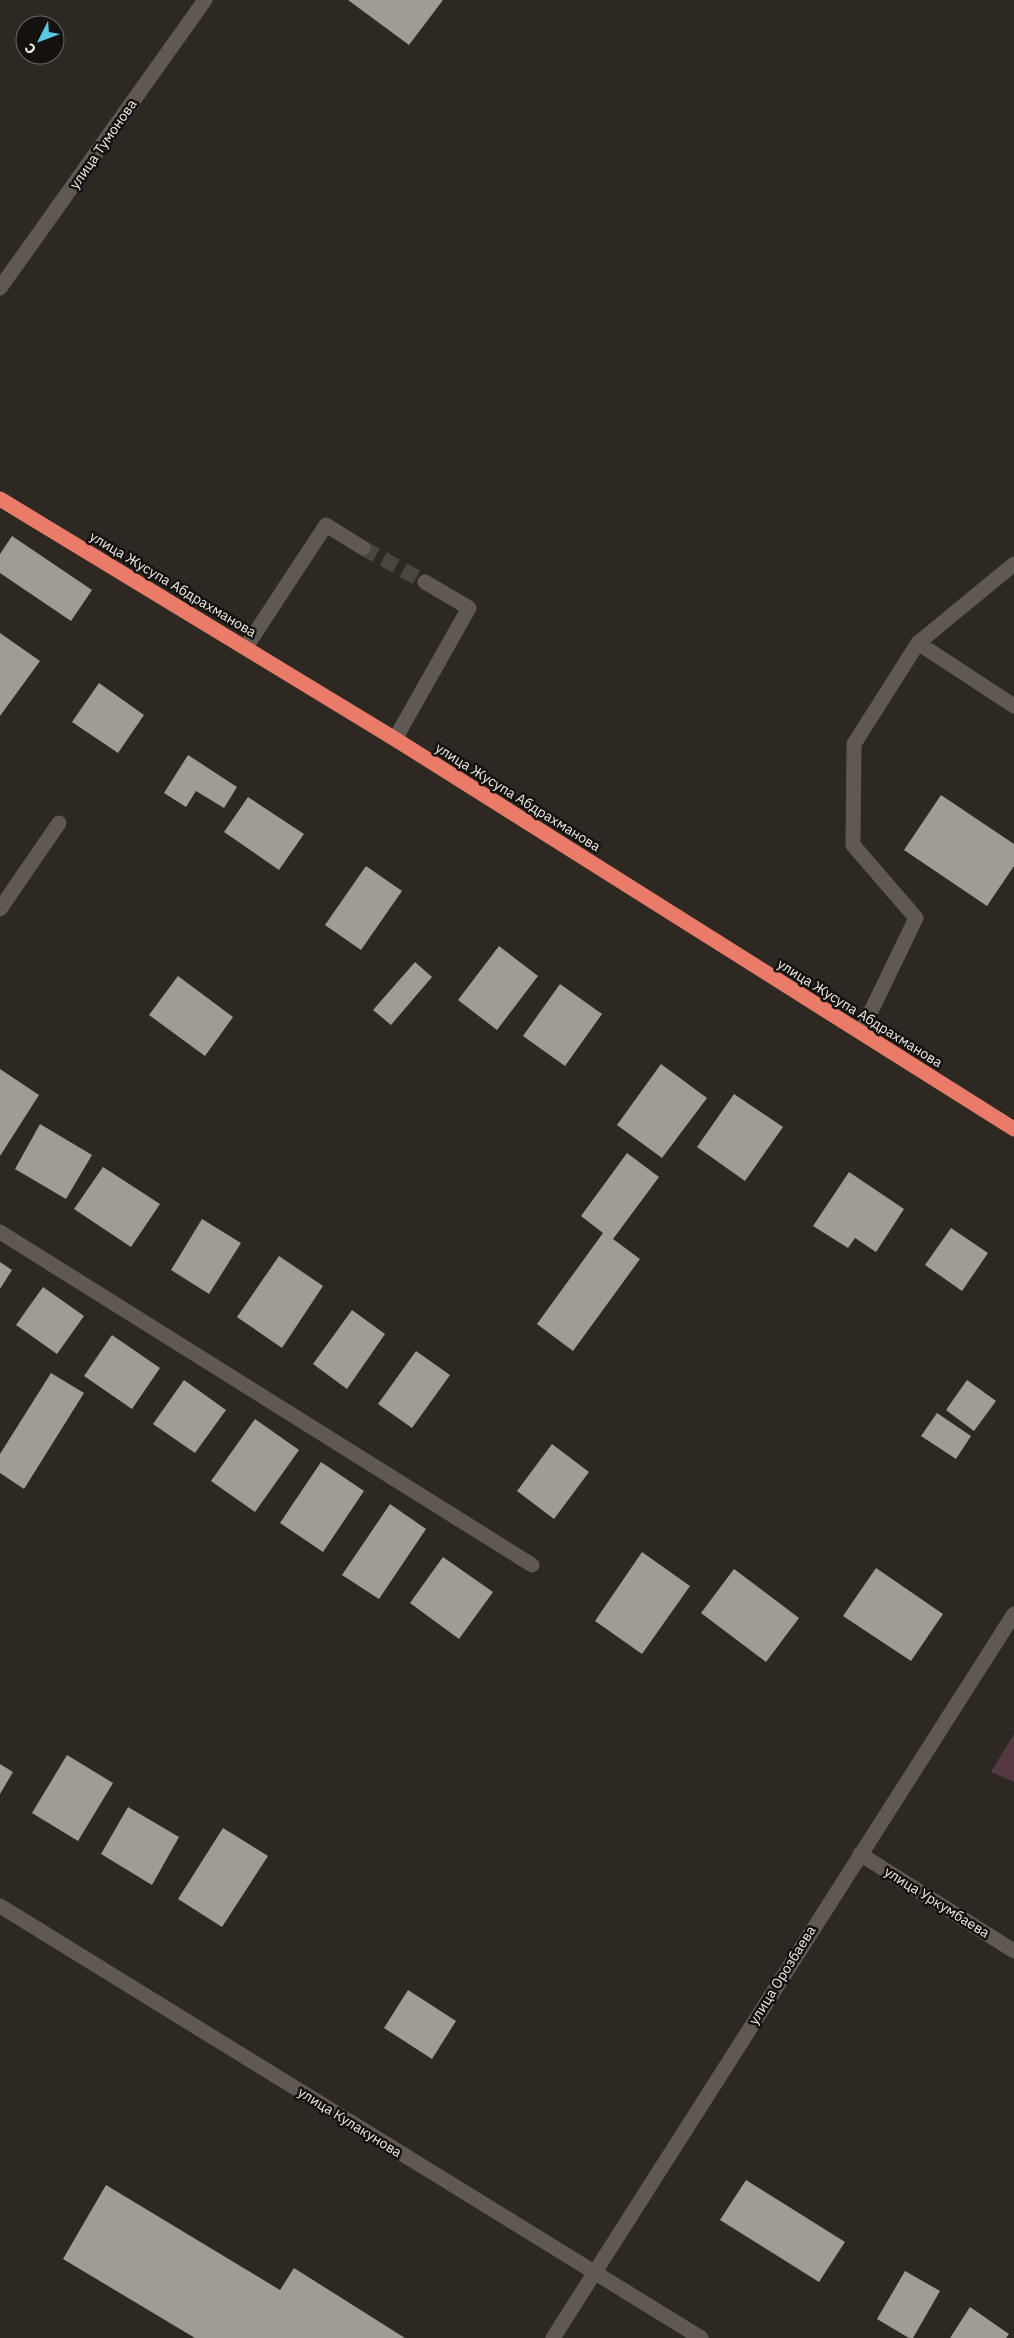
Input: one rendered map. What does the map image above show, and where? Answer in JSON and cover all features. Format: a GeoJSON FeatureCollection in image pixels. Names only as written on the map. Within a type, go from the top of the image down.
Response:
{"type":"FeatureCollection","features":[{"type":"Feature","properties":{"kind":"highway","name":"улица Жусупа Абдрахманова"},"geometry":{"type":"LineString","coordinates":[[0,499],[395,739],[1014,1129]]}},
{"type":"Feature","properties":{"kind":"street","name":"улица Тумонова"},"geometry":{"type":"LineString","coordinates":[[0,288],[205,0]]}},
{"type":"Feature","properties":{"kind":"street"},"geometry":{"type":"LineString","coordinates":[[246,647],[326,525],[363,548]]}},
{"type":"Feature","properties":{"kind":"street"},"geometry":{"type":"LineString","coordinates":[[861,1032],[916,918],[853,846],[854,744],[918,643],[1014,564]]}},
{"type":"Feature","properties":{"kind":"street"},"geometry":{"type":"LineString","coordinates":[[395,739],[469,608],[425,582]]}},
{"type":"Feature","properties":{"kind":"street"},"geometry":{"type":"LineString","coordinates":[[918,643],[1014,706]]}},
{"type":"Feature","properties":{"kind":"street"},"geometry":{"type":"LineString","coordinates":[[0,909],[59,823]]}},
{"type":"Feature","properties":{"kind":"street"},"geometry":{"type":"LineString","coordinates":[[0,1232],[532,1565]]}},
{"type":"Feature","properties":{"kind":"street","name":"улица Орозбаева"},"geometry":{"type":"LineString","coordinates":[[553,2338],[1014,1614]]}},
{"type":"Feature","properties":{"kind":"street","name":"улица Уркумбаева"},"geometry":{"type":"LineString","coordinates":[[860,1854],[1014,1951]]}},
{"type":"Feature","properties":{"kind":"street","name":"улица Кулакунова"},"geometry":{"type":"LineString","coordinates":[[0,1906],[700,2338]]}},
{"type":"Feature","properties":{"kind":"shaded area"},"geometry":{"type":"Polygon","coordinates":[[[1014,1734],[1014,1782],[991,1772],[1014,1734]]]}},
{"type":"Feature","properties":{"kind":"building"},"geometry":{"type":"Polygon","coordinates":[[[348,0],[443,0],[409,45],[348,0]]]}},
{"type":"Feature","properties":{"kind":"building"},"geometry":{"type":"Polygon","coordinates":[[[12,536],[92,590],[71,621],[0,573],[0,554],[12,536]]]}},
{"type":"Feature","properties":{"kind":"building"},"geometry":{"type":"Polygon","coordinates":[[[0,633],[40,661],[0,716],[0,633]]]}},
{"type":"Feature","properties":{"kind":"building"},"geometry":{"type":"Polygon","coordinates":[[[99,683],[144,715],[118,753],[72,722],[99,683]]]}},
{"type":"Feature","properties":{"kind":"building"},"geometry":{"type":"Polygon","coordinates":[[[188,755],[237,787],[224,808],[196,791],[186,807],[164,793],[188,755]]]}},
{"type":"Feature","properties":{"kind":"building"},"geometry":{"type":"Polygon","coordinates":[[[941,795],[1014,844],[1014,866],[987,906],[904,850],[941,795]]]}},
{"type":"Feature","properties":{"kind":"building"},"geometry":{"type":"Polygon","coordinates":[[[248,797],[304,834],[279,870],[224,832],[248,797]]]}},
{"type":"Feature","properties":{"kind":"building"},"geometry":{"type":"Polygon","coordinates":[[[366,866],[402,891],[361,950],[325,925],[366,866]]]}},
{"type":"Feature","properties":{"kind":"building"},"geometry":{"type":"Polygon","coordinates":[[[499,946],[538,976],[497,1030],[458,1000],[499,946]]]}},
{"type":"Feature","properties":{"kind":"building"},"geometry":{"type":"Polygon","coordinates":[[[415,962],[432,977],[391,1025],[373,1010],[415,962]]]}},
{"type":"Feature","properties":{"kind":"building"},"geometry":{"type":"Polygon","coordinates":[[[178,976],[233,1017],[205,1056],[149,1015],[178,976]]]}},
{"type":"Feature","properties":{"kind":"building"},"geometry":{"type":"Polygon","coordinates":[[[560,984],[602,1014],[565,1066],[523,1036],[560,984]]]}},
{"type":"Feature","properties":{"kind":"building"},"geometry":{"type":"Polygon","coordinates":[[[661,1064],[707,1098],[662,1158],[617,1125],[661,1064]]]}},
{"type":"Feature","properties":{"kind":"building"},"geometry":{"type":"Polygon","coordinates":[[[0,1069],[39,1095],[0,1156],[0,1069]]]}},
{"type":"Feature","properties":{"kind":"building"},"geometry":{"type":"Polygon","coordinates":[[[734,1094],[783,1127],[745,1181],[697,1147],[734,1094]]]}},
{"type":"Feature","properties":{"kind":"building"},"geometry":{"type":"Polygon","coordinates":[[[40,1124],[92,1155],[66,1199],[15,1169],[40,1124]]]}},
{"type":"Feature","properties":{"kind":"building"},"geometry":{"type":"Polygon","coordinates":[[[627,1153],[659,1177],[613,1239],[640,1259],[573,1351],[537,1324],[603,1233],[581,1216],[627,1153]]]}},
{"type":"Feature","properties":{"kind":"building"},"geometry":{"type":"Polygon","coordinates":[[[103,1167],[160,1204],[131,1247],[74,1209],[103,1167]]]}},
{"type":"Feature","properties":{"kind":"building"},"geometry":{"type":"Polygon","coordinates":[[[849,1172],[904,1209],[876,1252],[855,1238],[848,1248],[813,1226],[849,1172]]]}},
{"type":"Feature","properties":{"kind":"building"},"geometry":{"type":"Polygon","coordinates":[[[202,1219],[241,1243],[209,1294],[171,1270],[202,1219]]]}},
{"type":"Feature","properties":{"kind":"building"},"geometry":{"type":"Polygon","coordinates":[[[951,1228],[988,1253],[962,1291],[925,1265],[951,1228]]]}},
{"type":"Feature","properties":{"kind":"building"},"geometry":{"type":"Polygon","coordinates":[[[279,1256],[323,1286],[282,1348],[237,1317],[279,1256]]]}},
{"type":"Feature","properties":{"kind":"building"},"geometry":{"type":"Polygon","coordinates":[[[0,1262],[12,1270],[0,1289],[0,1262]]]}},
{"type":"Feature","properties":{"kind":"building"},"geometry":{"type":"Polygon","coordinates":[[[43,1287],[84,1316],[57,1354],[16,1325],[43,1287]]]}},
{"type":"Feature","properties":{"kind":"building"},"geometry":{"type":"Polygon","coordinates":[[[352,1310],[385,1334],[347,1389],[313,1364],[352,1310]]]}},
{"type":"Feature","properties":{"kind":"building"},"geometry":{"type":"Polygon","coordinates":[[[112,1335],[160,1368],[132,1409],[84,1376],[112,1335]]]}},
{"type":"Feature","properties":{"kind":"building"},"geometry":{"type":"Polygon","coordinates":[[[416,1351],[450,1375],[412,1428],[378,1404],[416,1351]]]}},
{"type":"Feature","properties":{"kind":"building"},"geometry":{"type":"Polygon","coordinates":[[[51,1373],[84,1393],[24,1489],[0,1473],[0,1454],[51,1373]]]}},
{"type":"Feature","properties":{"kind":"building"},"geometry":{"type":"Polygon","coordinates":[[[184,1380],[226,1410],[195,1453],[153,1424],[184,1380]]]}},
{"type":"Feature","properties":{"kind":"building"},"geometry":{"type":"Polygon","coordinates":[[[967,1380],[996,1401],[974,1431],[946,1410],[967,1380]]]}},
{"type":"Feature","properties":{"kind":"building"},"geometry":{"type":"Polygon","coordinates":[[[937,1413],[971,1436],[956,1459],[921,1436],[937,1413]]]}},
{"type":"Feature","properties":{"kind":"building"},"geometry":{"type":"Polygon","coordinates":[[[255,1419],[299,1450],[255,1512],[211,1481],[255,1419]]]}},
{"type":"Feature","properties":{"kind":"building"},"geometry":{"type":"Polygon","coordinates":[[[552,1444],[589,1472],[554,1519],[517,1491],[552,1444]]]}},
{"type":"Feature","properties":{"kind":"building"},"geometry":{"type":"Polygon","coordinates":[[[321,1462],[364,1491],[323,1552],[280,1523],[321,1462]]]}},
{"type":"Feature","properties":{"kind":"building"},"geometry":{"type":"Polygon","coordinates":[[[390,1504],[426,1529],[379,1599],[342,1575],[390,1504]]]}},
{"type":"Feature","properties":{"kind":"building"},"geometry":{"type":"Polygon","coordinates":[[[642,1552],[690,1586],[642,1654],[595,1621],[642,1552]]]}},
{"type":"Feature","properties":{"kind":"building"},"geometry":{"type":"Polygon","coordinates":[[[443,1557],[493,1592],[459,1639],[410,1603],[443,1557]]]}},
{"type":"Feature","properties":{"kind":"building"},"geometry":{"type":"Polygon","coordinates":[[[876,1568],[943,1614],[911,1661],[843,1616],[876,1568]]]}},
{"type":"Feature","properties":{"kind":"building"},"geometry":{"type":"Polygon","coordinates":[[[734,1569],[799,1618],[766,1662],[701,1613],[734,1569]]]}},
{"type":"Feature","properties":{"kind":"building"},"geometry":{"type":"Polygon","coordinates":[[[67,1755],[113,1783],[78,1841],[32,1813],[67,1755]]]}},
{"type":"Feature","properties":{"kind":"building"},"geometry":{"type":"Polygon","coordinates":[[[0,1764],[13,1772],[0,1794],[0,1764]]]}},
{"type":"Feature","properties":{"kind":"building"},"geometry":{"type":"Polygon","coordinates":[[[128,1807],[179,1837],[152,1885],[101,1854],[128,1807]]]}},
{"type":"Feature","properties":{"kind":"building"},"geometry":{"type":"Polygon","coordinates":[[[223,1828],[268,1856],[222,1927],[178,1899],[223,1828]]]}},
{"type":"Feature","properties":{"kind":"building"},"geometry":{"type":"Polygon","coordinates":[[[408,1990],[456,2021],[432,2059],[384,2028],[408,1990]]]}},
{"type":"Feature","properties":{"kind":"building"},"geometry":{"type":"Polygon","coordinates":[[[746,2180],[845,2242],[819,2282],[720,2220],[746,2180]]]}},
{"type":"Feature","properties":{"kind":"building"},"geometry":{"type":"Polygon","coordinates":[[[106,2185],[280,2290],[294,2268],[405,2338],[195,2338],[63,2259],[106,2185]]]}},
{"type":"Feature","properties":{"kind":"building"},"geometry":{"type":"Polygon","coordinates":[[[905,2271],[940,2291],[913,2338],[909,2338],[877,2319],[905,2271]]]}},
{"type":"Feature","properties":{"kind":"building"},"geometry":{"type":"Polygon","coordinates":[[[970,2307],[1009,2334],[1006,2338],[950,2338],[970,2307]]]}},
{"type":"Feature","properties":{"kind":"tunnel"},"geometry":{"type":"LineString","coordinates":[[363,548],[425,582]]}}]}
